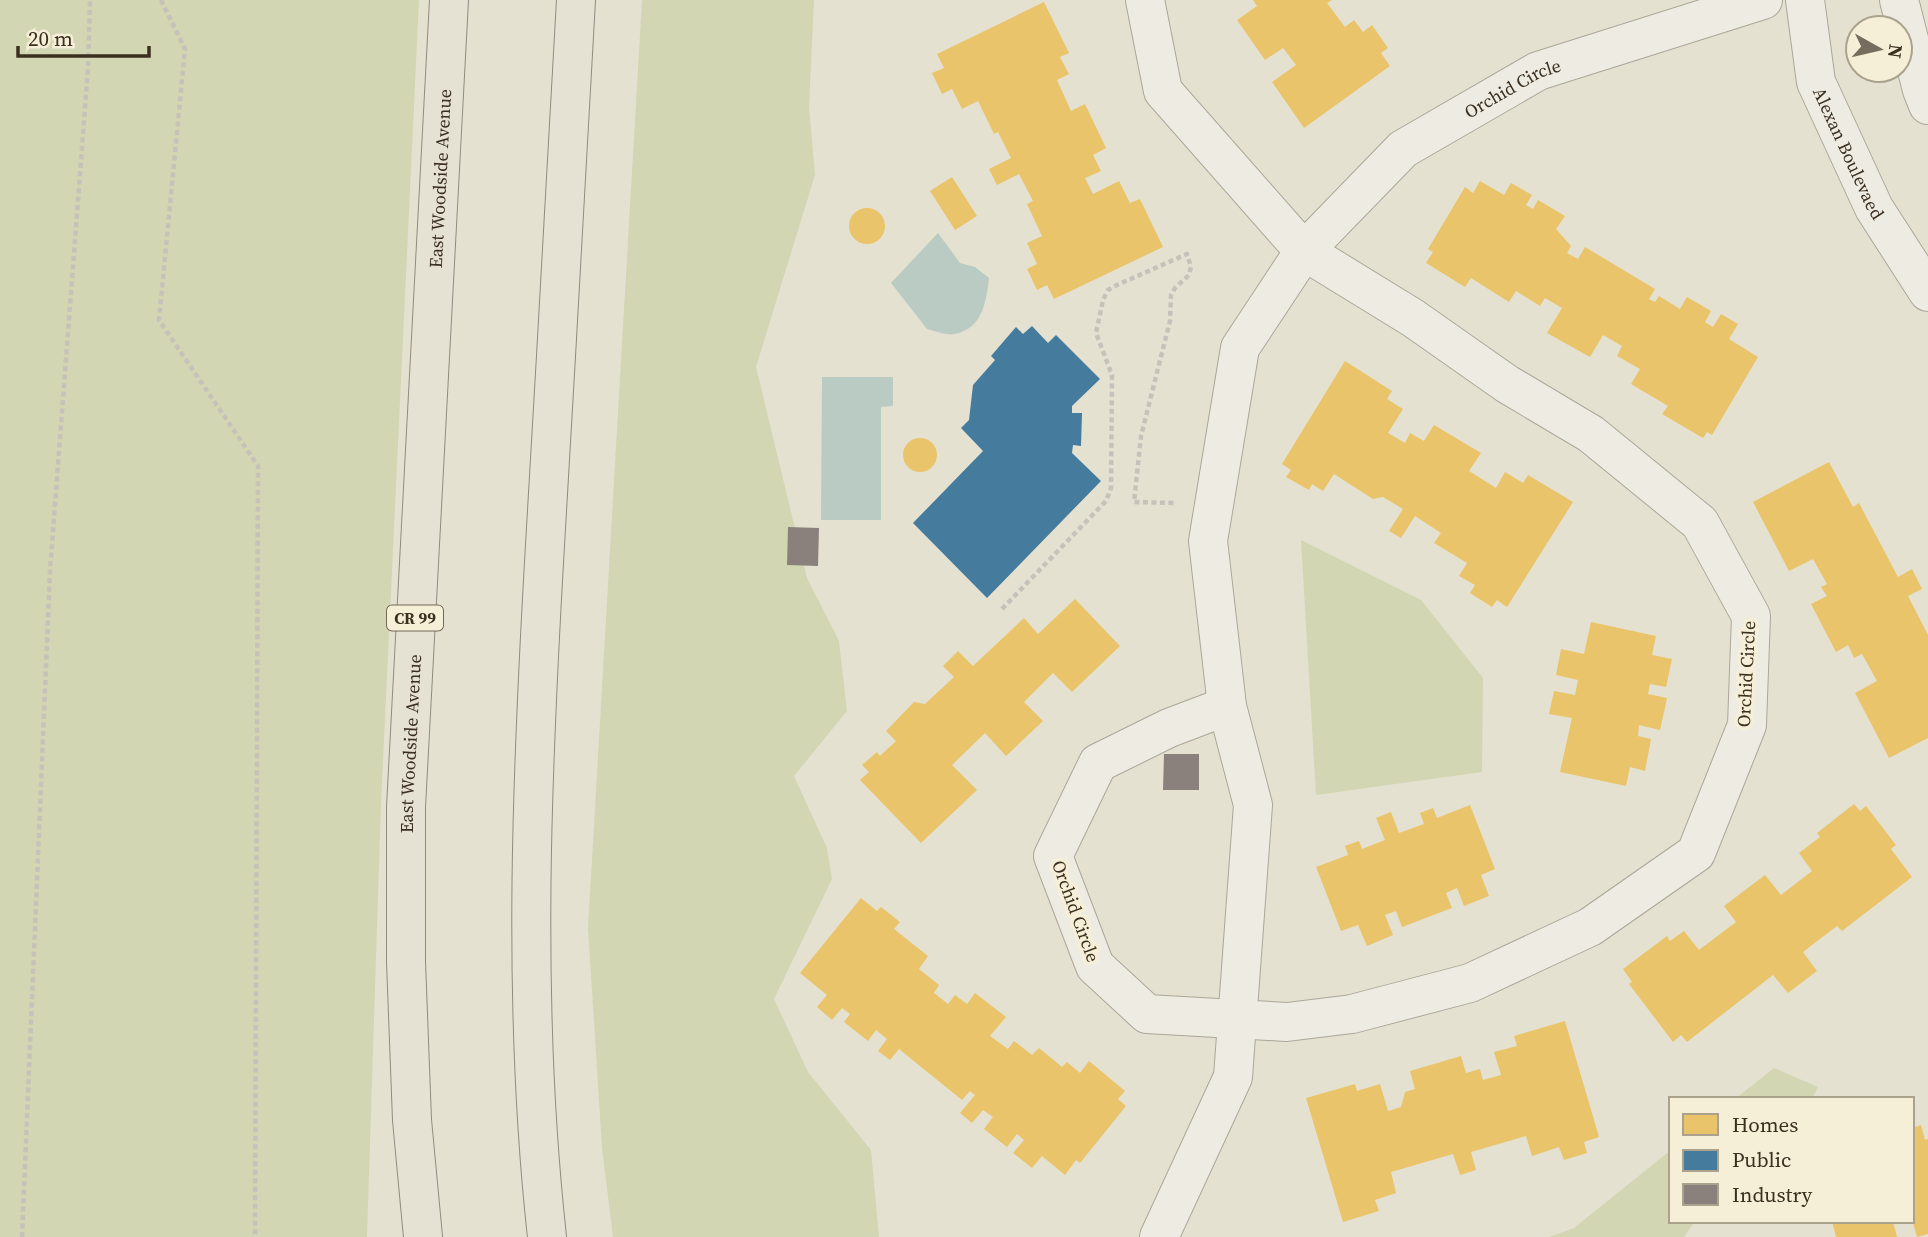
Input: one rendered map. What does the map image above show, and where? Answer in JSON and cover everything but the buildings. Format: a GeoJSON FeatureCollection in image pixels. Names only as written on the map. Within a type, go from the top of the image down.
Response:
{"type":"FeatureCollection","features":[{"type":"Feature","properties":{"kind":"main road","name":"East Woodside Avenue"},"geometry":{"type":"LineString","coordinates":[[423,1237],[412,1120],[406,962],[407,807],[413,650],[449,0]]}},
{"type":"Feature","properties":{"kind":"main road"},"geometry":{"type":"LineString","coordinates":[[547,1237],[535,1065],[531,894],[542,598],[576,0]]}},
{"type":"Feature","properties":{"kind":"street","name":"Orchid Circle"},"geometry":{"type":"LineString","coordinates":[[1145,0],[1163,91],[1304,251],[1413,318],[1507,384],[1591,434],[1700,523],[1751,617],[1747,725],[1696,853],[1590,927],[1470,984],[1352,1014],[1287,1022],[1146,1014],[1095,966],[1053,856],[1098,763],[1169,728],[1227,706]]}},
{"type":"Feature","properties":{"kind":"street","name":"Orchid Circle"},"geometry":{"type":"LineString","coordinates":[[1159,1237],[1233,1077],[1254,805],[1227,706],[1208,541],[1240,348],[1304,251],[1403,149],[1538,71],[1763,0]]}},
{"type":"Feature","properties":{"kind":"street","name":"Alexan Boulevaed"},"geometry":{"type":"LineString","coordinates":[[1805,0],[1816,82],[1874,208],[1928,292]]}},
{"type":"Feature","properties":{"kind":"street"},"geometry":{"type":"LineString","coordinates":[[1899,0],[1928,105]]}},
{"type":"Feature","properties":{"kind":"path"},"geometry":{"type":"LineString","coordinates":[[22,1237],[50,571],[88,68],[90,0]]}},
{"type":"Feature","properties":{"kind":"path"},"geometry":{"type":"LineString","coordinates":[[162,0],[185,49],[159,320],[258,466],[255,1237]]}},
{"type":"Feature","properties":{"kind":"path"},"geometry":{"type":"LineString","coordinates":[[1002,608],[1106,501],[1111,488],[1112,375],[1096,332],[1108,290],[1187,254],[1191,267],[1189,275],[1171,295],[1170,321],[1141,436],[1134,502],[1214,504]]}},
{"type":"Feature","properties":{"kind":"green space"},"geometry":{"type":"Polygon","coordinates":[[[0,0],[419,0],[381,803],[367,1237],[0,1237],[0,0]]]}},
{"type":"Feature","properties":{"kind":"green space"},"geometry":{"type":"Polygon","coordinates":[[[642,0],[814,0],[809,107],[815,175],[756,367],[807,578],[839,641],[847,711],[794,776],[827,848],[832,879],[774,999],[808,1072],[871,1150],[879,1237],[613,1237],[602,1148],[588,928],[642,0]]]}},
{"type":"Feature","properties":{"kind":"green space"},"geometry":{"type":"Polygon","coordinates":[[[1301,540],[1421,600],[1483,678],[1482,772],[1316,795],[1301,540]]]}},
{"type":"Feature","properties":{"kind":"green space"},"geometry":{"type":"Polygon","coordinates":[[[1774,1068],[1818,1087],[1813,1097],[1738,1097],[1774,1068]]]}},
{"type":"Feature","properties":{"kind":"green space"},"geometry":{"type":"Polygon","coordinates":[[[1669,1152],[1669,1223],[1694,1223],[1684,1237],[1549,1237],[1574,1228],[1669,1152]]]}},
{"type":"Feature","properties":{"kind":"shaded area"},"geometry":{"type":"Polygon","coordinates":[[[938,233],[960,263],[975,267],[989,278],[984,305],[977,320],[972,326],[955,334],[927,329],[891,283],[938,233]]]}},
{"type":"Feature","properties":{"kind":"shaded area"},"geometry":{"type":"Polygon","coordinates":[[[822,377],[893,377],[893,406],[881,407],[881,520],[821,520],[822,377]]]}}]}
